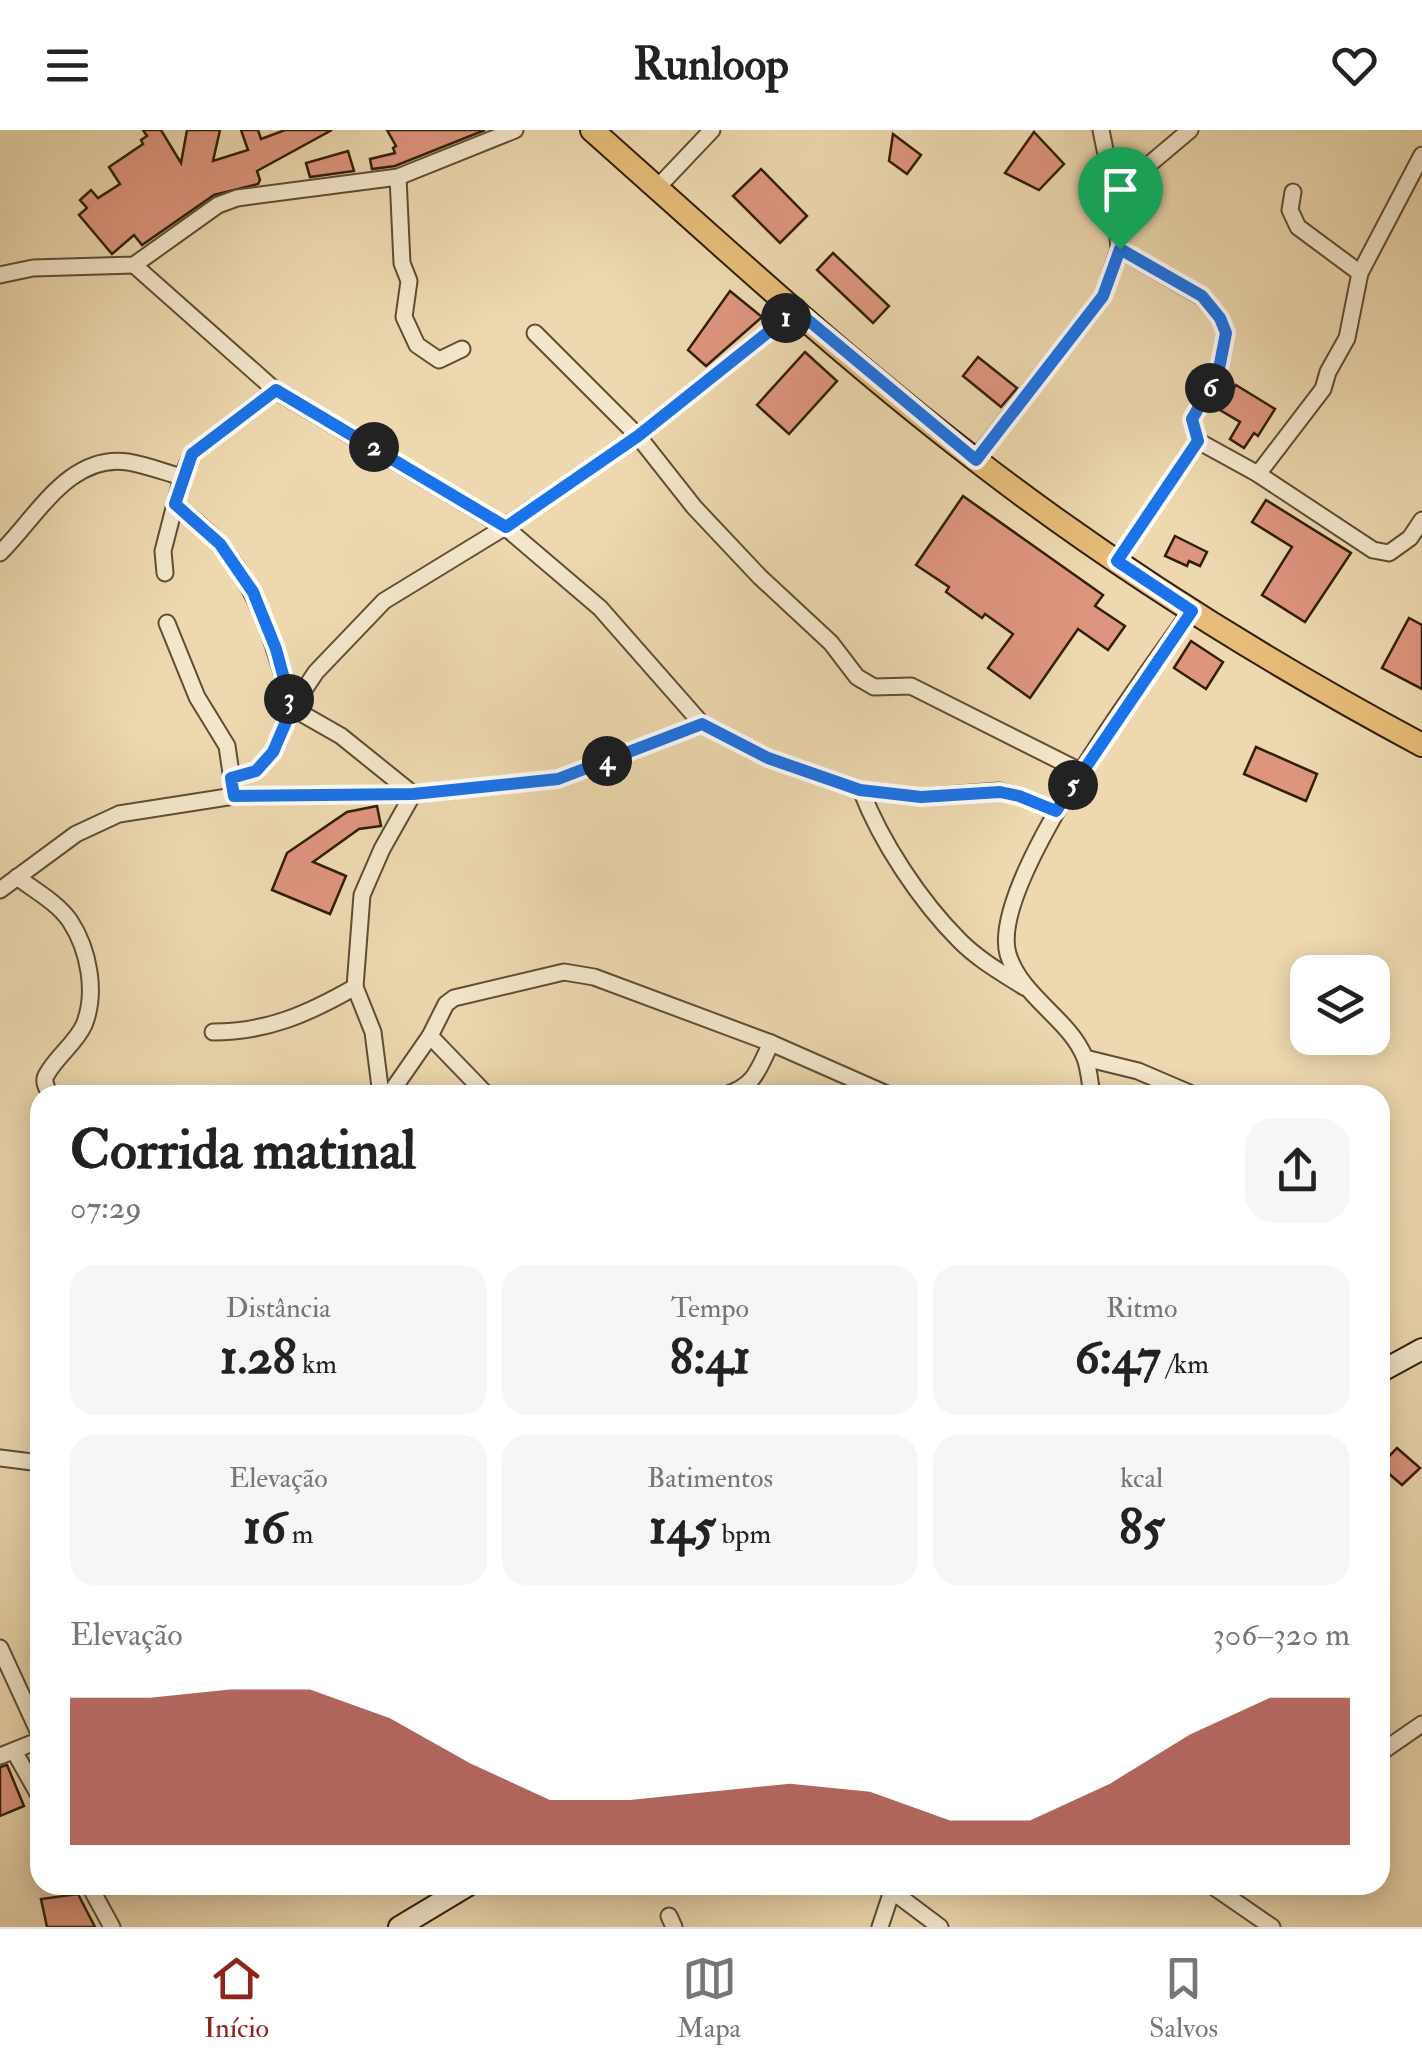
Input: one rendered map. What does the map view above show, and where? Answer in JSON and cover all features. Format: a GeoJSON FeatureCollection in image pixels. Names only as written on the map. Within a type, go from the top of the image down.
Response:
{"type":"FeatureCollection","features":[{"type":"Feature","properties":{"kind":"main road"},"geometry":{"type":"LineString","coordinates":[[592,130],[796,310],[976,460],[1192,611],[1422,745]]}},
{"type":"Feature","properties":{"kind":"main road"},"geometry":{"type":"LineString","coordinates":[[1390,1367],[1422,1349]]}},
{"type":"Feature","properties":{"kind":"main road"},"geometry":{"type":"LineString","coordinates":[[399,1927],[452,1895]]}},
{"type":"Feature","properties":{"kind":"street"},"geometry":{"type":"LineString","coordinates":[[0,275],[33,268],[134,265],[218,205],[237,198],[398,177],[515,130]]}},
{"type":"Feature","properties":{"kind":"street"},"geometry":{"type":"LineString","coordinates":[[657,188],[712,130]]}},
{"type":"Feature","properties":{"kind":"street"},"geometry":{"type":"LineString","coordinates":[[976,460],[1103,296],[1120,249],[1101,130]]}},
{"type":"Feature","properties":{"kind":"street"},"geometry":{"type":"LineString","coordinates":[[1114,194],[1190,130]]}},
{"type":"Feature","properties":{"kind":"street"},"geometry":{"type":"LineString","coordinates":[[1258,474],[1324,389],[1328,372],[1348,338],[1360,273],[1422,154]]}},
{"type":"Feature","properties":{"kind":"street"},"geometry":{"type":"LineString","coordinates":[[398,177],[402,263],[409,281],[404,317],[417,345],[438,360],[462,349]]}},
{"type":"Feature","properties":{"kind":"street"},"geometry":{"type":"LineString","coordinates":[[1293,192],[1290,210],[1298,227],[1360,273]]}},
{"type":"Feature","properties":{"kind":"street"},"geometry":{"type":"LineString","coordinates":[[1120,249],[1202,296],[1220,318],[1226,333],[1218,374],[1192,419],[1198,441],[1258,474],[1373,550],[1390,553],[1410,538],[1422,520]]}},
{"type":"Feature","properties":{"kind":"street"},"geometry":{"type":"LineString","coordinates":[[134,265],[276,390],[506,527],[600,608],[702,724],[768,758],[860,790],[921,797],[1000,792],[1056,811]]}},
{"type":"Feature","properties":{"kind":"street"},"geometry":{"type":"LineString","coordinates":[[231,778],[256,771],[273,752],[292,708],[316,672],[384,600],[506,527],[638,436],[796,310]]}},
{"type":"Feature","properties":{"kind":"street"},"geometry":{"type":"LineString","coordinates":[[535,333],[638,436],[694,507],[760,577],[832,643],[857,677],[874,687],[911,686],[1082,772]]}},
{"type":"Feature","properties":{"kind":"street"},"geometry":{"type":"LineString","coordinates":[[164,572],[163,551],[192,454],[276,390]]}},
{"type":"Feature","properties":{"kind":"street"},"geometry":{"type":"LineString","coordinates":[[1117,561],[1198,441]]}},
{"type":"Feature","properties":{"kind":"street"},"geometry":{"type":"LineString","coordinates":[[0,553],[59,484],[81,472],[111,462],[126,462],[182,477]]}},
{"type":"Feature","properties":{"kind":"street"},"geometry":{"type":"LineString","coordinates":[[175,504],[220,544],[253,592],[276,649],[292,708],[342,736],[413,794]]}},
{"type":"Feature","properties":{"kind":"street"},"geometry":{"type":"LineString","coordinates":[[1090,1085],[1085,1058],[1028,990],[1008,955],[1006,932],[1027,866],[1056,811],[1192,611]]}},
{"type":"Feature","properties":{"kind":"street"},"geometry":{"type":"LineString","coordinates":[[167,624],[197,698],[226,746],[234,796]]}},
{"type":"Feature","properties":{"kind":"street"},"geometry":{"type":"LineString","coordinates":[[0,890],[76,834],[119,814],[234,796],[413,794],[558,779],[702,724]]}},
{"type":"Feature","properties":{"kind":"street"},"geometry":{"type":"LineString","coordinates":[[860,790],[891,852],[938,916],[974,952],[1028,990]]}},
{"type":"Feature","properties":{"kind":"street"},"geometry":{"type":"LineString","coordinates":[[380,1085],[373,1032],[355,987],[362,895],[413,794]]}},
{"type":"Feature","properties":{"kind":"street"},"geometry":{"type":"LineString","coordinates":[[17,877],[71,922],[92,982],[92,1003],[83,1026],[46,1075],[45,1085]]}},
{"type":"Feature","properties":{"kind":"street"},"geometry":{"type":"LineString","coordinates":[[396,1085],[430,1036],[446,1004],[454,998],[564,972],[579,972],[771,1043],[857,1085]]}},
{"type":"Feature","properties":{"kind":"street"},"geometry":{"type":"LineString","coordinates":[[212,1032],[241,1032],[279,1025],[355,987]]}},
{"type":"Feature","properties":{"kind":"street"},"geometry":{"type":"LineString","coordinates":[[430,1036],[477,1085]]}},
{"type":"Feature","properties":{"kind":"street"},"geometry":{"type":"LineString","coordinates":[[748,1085],[771,1043]]}},
{"type":"Feature","properties":{"kind":"street"},"geometry":{"type":"LineString","coordinates":[[1085,1058],[1138,1071],[1171,1085]]}},
{"type":"Feature","properties":{"kind":"street"},"geometry":{"type":"LineString","coordinates":[[0,1458],[30,1462]]}},
{"type":"Feature","properties":{"kind":"street"},"geometry":{"type":"LineString","coordinates":[[0,1648],[30,1716]]}},
{"type":"Feature","properties":{"kind":"street"},"geometry":{"type":"LineString","coordinates":[[1390,1746],[1422,1724]]}},
{"type":"Feature","properties":{"kind":"street"},"geometry":{"type":"LineString","coordinates":[[30,1743],[7,1753],[30,1784]]}},
{"type":"Feature","properties":{"kind":"street"},"geometry":{"type":"LineString","coordinates":[[94,1895],[112,1927]]}},
{"type":"Feature","properties":{"kind":"street"},"geometry":{"type":"LineString","coordinates":[[880,1927],[891,1895]]}},
{"type":"Feature","properties":{"kind":"street"},"geometry":{"type":"LineString","coordinates":[[901,1895],[940,1927]]}},
{"type":"Feature","properties":{"kind":"street"},"geometry":{"type":"LineString","coordinates":[[1226,1895],[1272,1927]]}},
{"type":"Feature","properties":{"kind":"building"},"geometry":{"type":"Polygon","coordinates":[[[143,130],[161,130],[181,163],[187,130],[220,130],[213,161],[248,150],[241,130],[258,130],[261,139],[285,130],[332,130],[257,171],[258,184],[214,195],[142,245],[134,235],[112,254],[79,215],[87,208],[80,200],[91,190],[98,198],[120,184],[109,167],[143,144],[141,140],[147,136],[143,130]]]}},
{"type":"Feature","properties":{"kind":"building"},"geometry":{"type":"Polygon","coordinates":[[[387,130],[485,130],[395,166],[372,169],[370,159],[395,153],[396,146],[387,130]]]}},
{"type":"Feature","properties":{"kind":"building"},"geometry":{"type":"Polygon","coordinates":[[[1034,132],[1064,164],[1039,190],[1005,173],[1034,132]]]}},
{"type":"Feature","properties":{"kind":"building"},"geometry":{"type":"Polygon","coordinates":[[[893,134],[921,155],[907,174],[889,161],[893,134]]]}},
{"type":"Feature","properties":{"kind":"building"},"geometry":{"type":"Polygon","coordinates":[[[348,151],[354,171],[310,177],[306,163],[348,151]]]}},
{"type":"Feature","properties":{"kind":"building"},"geometry":{"type":"Polygon","coordinates":[[[761,169],[807,216],[780,243],[733,196],[761,169]]]}},
{"type":"Feature","properties":{"kind":"building"},"geometry":{"type":"Polygon","coordinates":[[[833,253],[889,306],[873,323],[817,270],[833,253]]]}},
{"type":"Feature","properties":{"kind":"building"},"geometry":{"type":"Polygon","coordinates":[[[730,291],[762,317],[706,366],[688,350],[730,291]]]}},
{"type":"Feature","properties":{"kind":"building"},"geometry":{"type":"Polygon","coordinates":[[[805,352],[837,381],[789,434],[757,405],[805,352]]]}},
{"type":"Feature","properties":{"kind":"building"},"geometry":{"type":"Polygon","coordinates":[[[978,357],[1017,388],[1001,407],[963,376],[978,357]]]}},
{"type":"Feature","properties":{"kind":"building"},"geometry":{"type":"Polygon","coordinates":[[[1236,385],[1275,409],[1258,436],[1254,433],[1244,448],[1230,439],[1240,422],[1220,410],[1236,385]]]}},
{"type":"Feature","properties":{"kind":"building"},"geometry":{"type":"Polygon","coordinates":[[[963,496],[1103,595],[1095,606],[1125,626],[1108,650],[1078,629],[1030,698],[988,668],[1013,634],[985,614],[982,618],[946,592],[949,587],[916,565],[963,496]]]}},
{"type":"Feature","properties":{"kind":"building"},"geometry":{"type":"Polygon","coordinates":[[[1266,500],[1351,553],[1305,622],[1262,595],[1292,547],[1252,522],[1266,500]]]}},
{"type":"Feature","properties":{"kind":"building"},"geometry":{"type":"Polygon","coordinates":[[[1175,536],[1207,552],[1200,566],[1189,561],[1187,566],[1165,556],[1175,536]]]}},
{"type":"Feature","properties":{"kind":"building"},"geometry":{"type":"Polygon","coordinates":[[[1409,618],[1422,625],[1422,689],[1382,668],[1409,618]]]}},
{"type":"Feature","properties":{"kind":"building"},"geometry":{"type":"Polygon","coordinates":[[[1191,641],[1223,662],[1206,689],[1174,668],[1191,641]]]}},
{"type":"Feature","properties":{"kind":"building"},"geometry":{"type":"Polygon","coordinates":[[[1256,747],[1317,774],[1306,801],[1244,774],[1256,747]]]}},
{"type":"Feature","properties":{"kind":"building"},"geometry":{"type":"Polygon","coordinates":[[[377,806],[381,826],[359,829],[313,862],[346,876],[330,914],[272,890],[287,853],[347,812],[377,806]]]}},
{"type":"Feature","properties":{"kind":"building"},"geometry":{"type":"Polygon","coordinates":[[[1397,1448],[1420,1468],[1402,1485],[1390,1475],[1390,1455],[1397,1448]]]}},
{"type":"Feature","properties":{"kind":"building"},"geometry":{"type":"Polygon","coordinates":[[[7,1765],[24,1806],[0,1816],[0,1767],[7,1765]]]}},
{"type":"Feature","properties":{"kind":"building"},"geometry":{"type":"Polygon","coordinates":[[[79,1895],[95,1927],[47,1927],[41,1899],[79,1895]]]}},
{"type":"Feature","properties":{"kind":"route"},"geometry":{"type":"LineString","coordinates":[[1120,249],[1202,296],[1220,318],[1226,333],[1218,374],[1192,419],[1198,441],[1117,561],[1192,611],[1056,811],[1000,792],[921,797],[860,790],[768,758],[702,724],[558,779],[413,794],[234,796],[231,778],[256,771],[273,752],[292,708],[276,649],[253,592],[220,544],[175,504],[182,477],[198,447],[276,390],[506,527],[638,436],[796,310],[976,460],[1103,296],[1120,249]]}}]}
